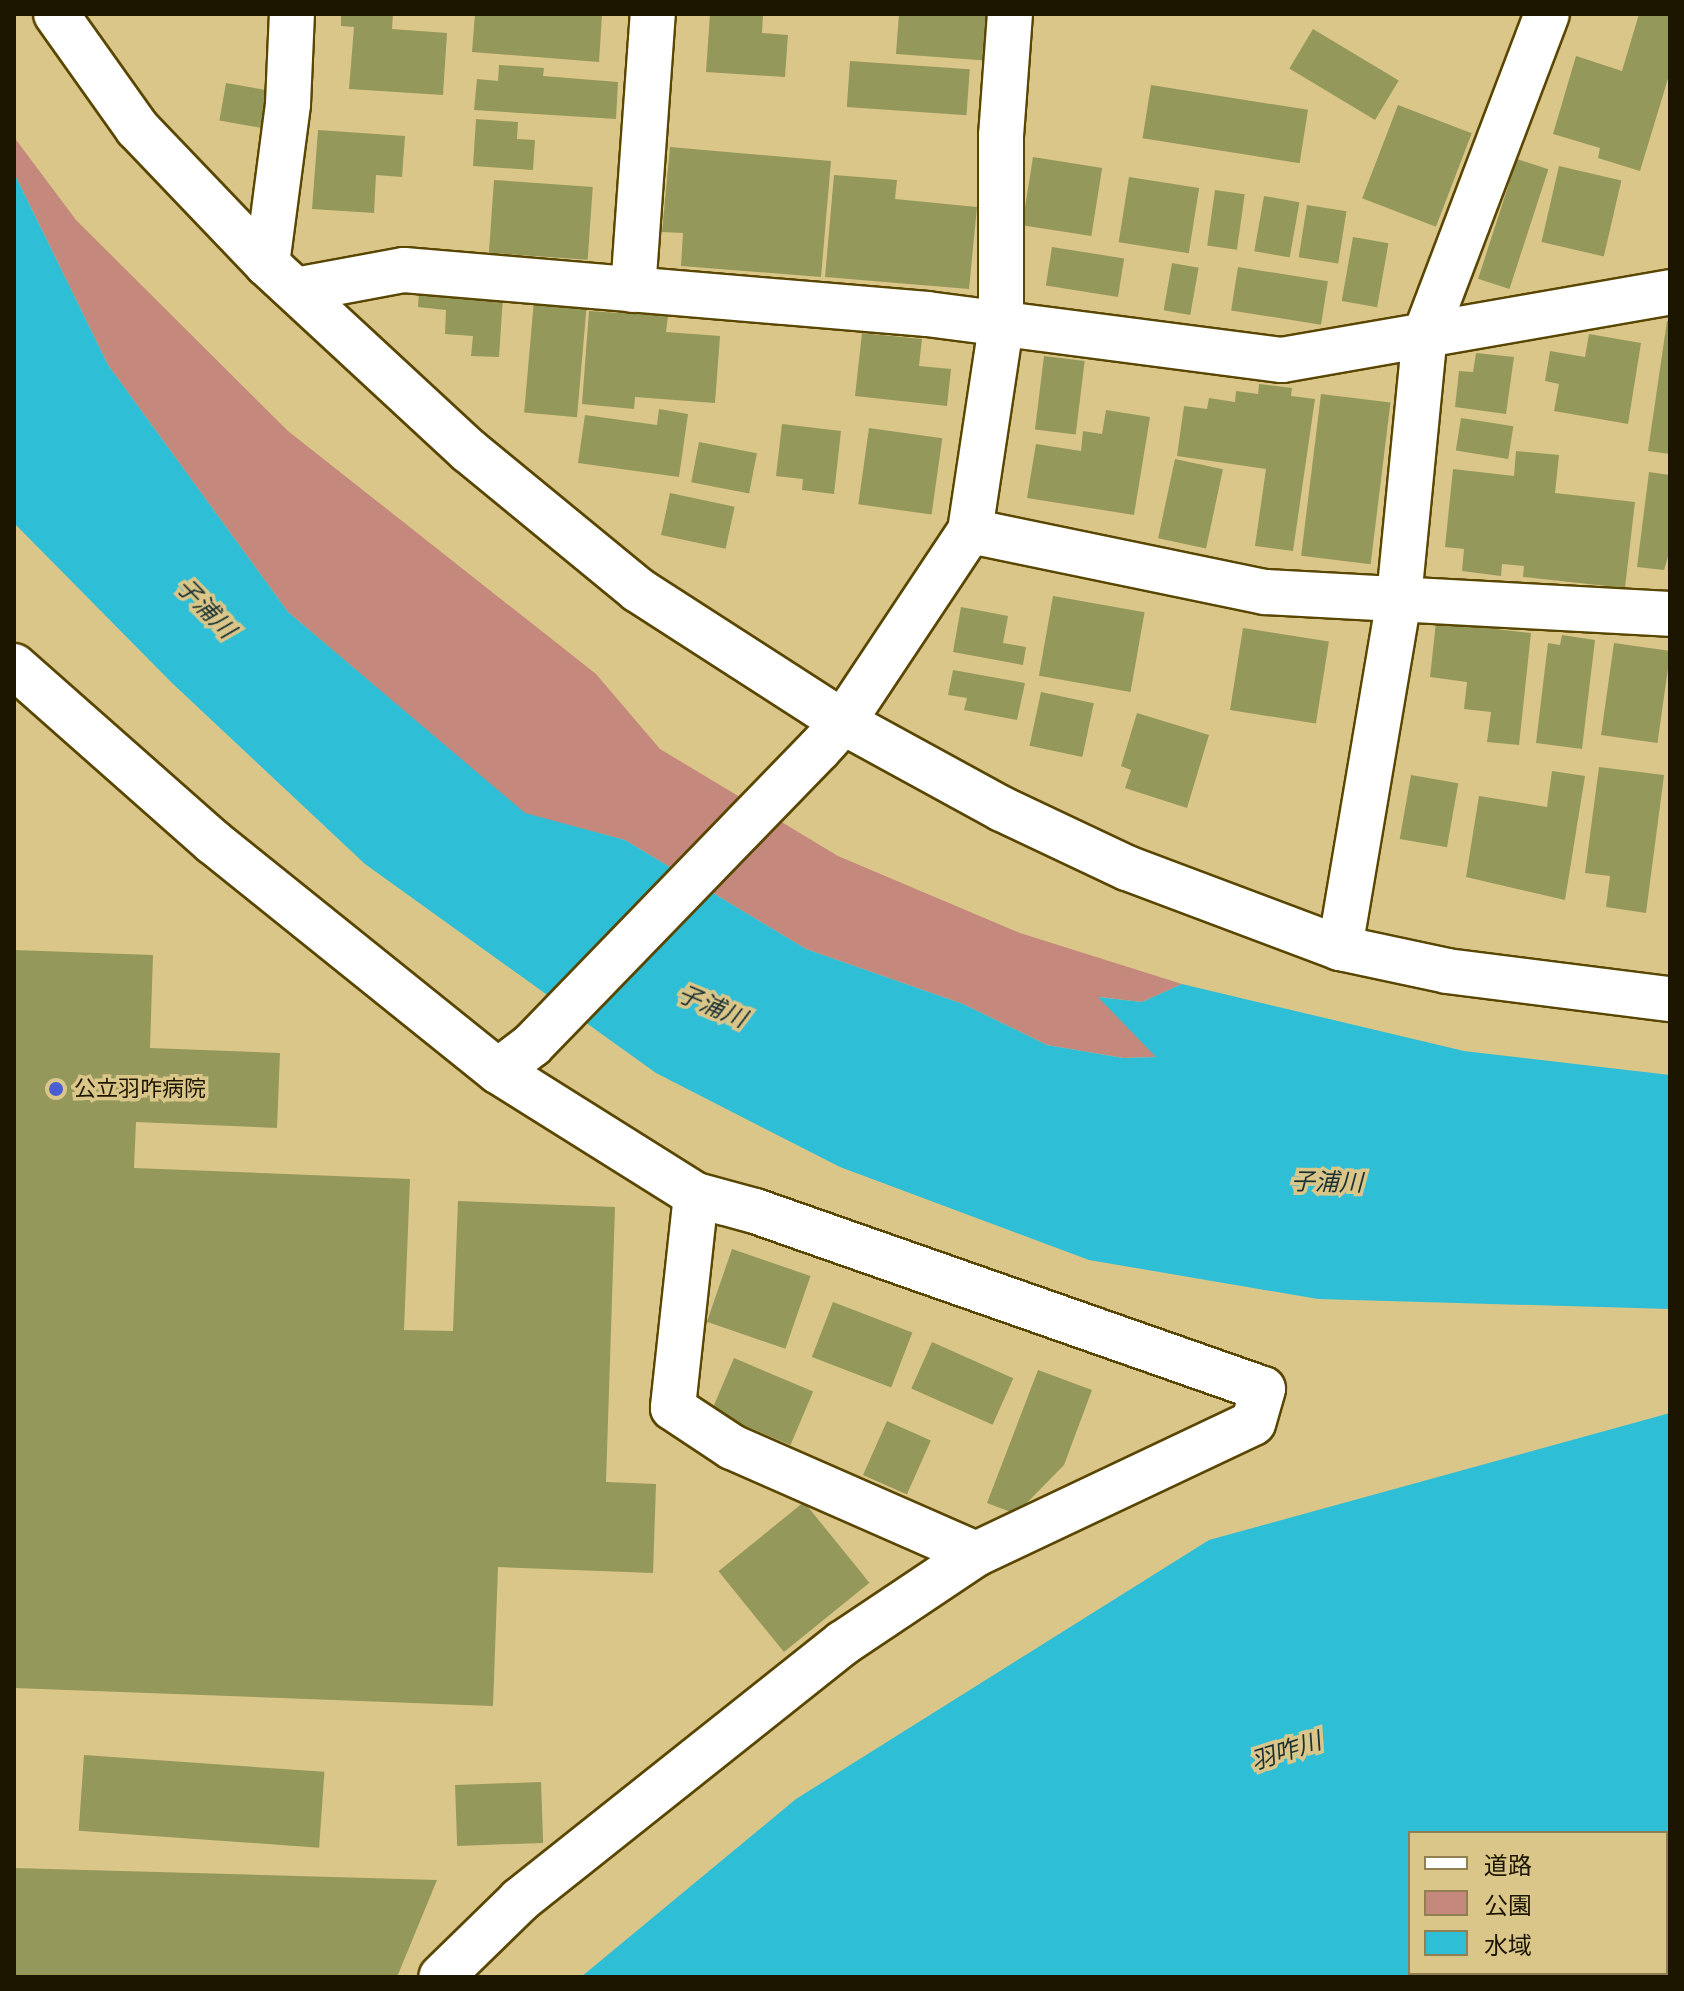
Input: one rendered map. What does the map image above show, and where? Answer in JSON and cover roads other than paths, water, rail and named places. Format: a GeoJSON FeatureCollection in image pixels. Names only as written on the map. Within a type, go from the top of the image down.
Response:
{"type":"FeatureCollection","features":[{"type":"Feature","properties":{"kind":"street"},"geometry":{"type":"LineString","coordinates":[[56,14],[137,128],[282,277],[469,451],[638,590],[831,736],[1002,809],[1127,868],[1340,948],[1462,974],[1670,999]]}},
{"type":"Feature","properties":{"kind":"street"},"geometry":{"type":"LineString","coordinates":[[282,277],[292,14]]}},
{"type":"Feature","properties":{"kind":"street"},"geometry":{"type":"LineString","coordinates":[[633,290],[653,14]]}},
{"type":"Feature","properties":{"kind":"street"},"geometry":{"type":"LineString","coordinates":[[498,1071],[532,1045],[831,736],[970,531],[1001,325],[1001,136],[1010,14]]}},
{"type":"Feature","properties":{"kind":"street"},"geometry":{"type":"LineString","coordinates":[[1340,948],[1399,598],[1425,335],[1547,14]]}},
{"type":"Feature","properties":{"kind":"street"},"geometry":{"type":"LineString","coordinates":[[282,277],[404,270],[1001,325],[1282,360],[1670,292]]}},
{"type":"Feature","properties":{"kind":"street"},"geometry":{"type":"LineString","coordinates":[[970,531],[1265,592],[1670,614]]}},
{"type":"Feature","properties":{"kind":"street"},"geometry":{"type":"LineString","coordinates":[[14,666],[213,842],[498,1071],[696,1195],[755,1211],[1263,1389],[1253,1423],[976,1554],[831,1652],[520,1900],[441,1977]]}},
{"type":"Feature","properties":{"kind":"street"},"geometry":{"type":"LineString","coordinates":[[696,1195],[673,1408],[732,1447],[976,1554]]}},
{"type":"Feature","properties":{"kind":"water","name":"子浦川"},"geometry":{"type":"Polygon","coordinates":[[[14,173],[108,365],[288,612],[525,813],[625,840],[806,949],[963,1004],[1047,1045],[1123,1058],[1156,1057],[1098,997],[1142,1002],[1182,984],[1464,1051],[1670,1075],[1670,1309],[1318,1299],[1089,1260],[840,1167],[656,1073],[365,864],[172,683],[14,523],[14,173]]]}},
{"type":"Feature","properties":{"kind":"water","name":"羽咋川"},"geometry":{"type":"Polygon","coordinates":[[[1670,1413],[1670,1923],[1668,1831],[1408,1831],[1408,1975],[1472,1975],[1467,1977],[581,1977],[796,1799],[1209,1540],[1670,1413]]]}},
{"type":"Feature","properties":{"kind":"place","name":"公立羽咋病院"},"geometry":{"type":"Point","coordinates":[56,1089]}}]}
